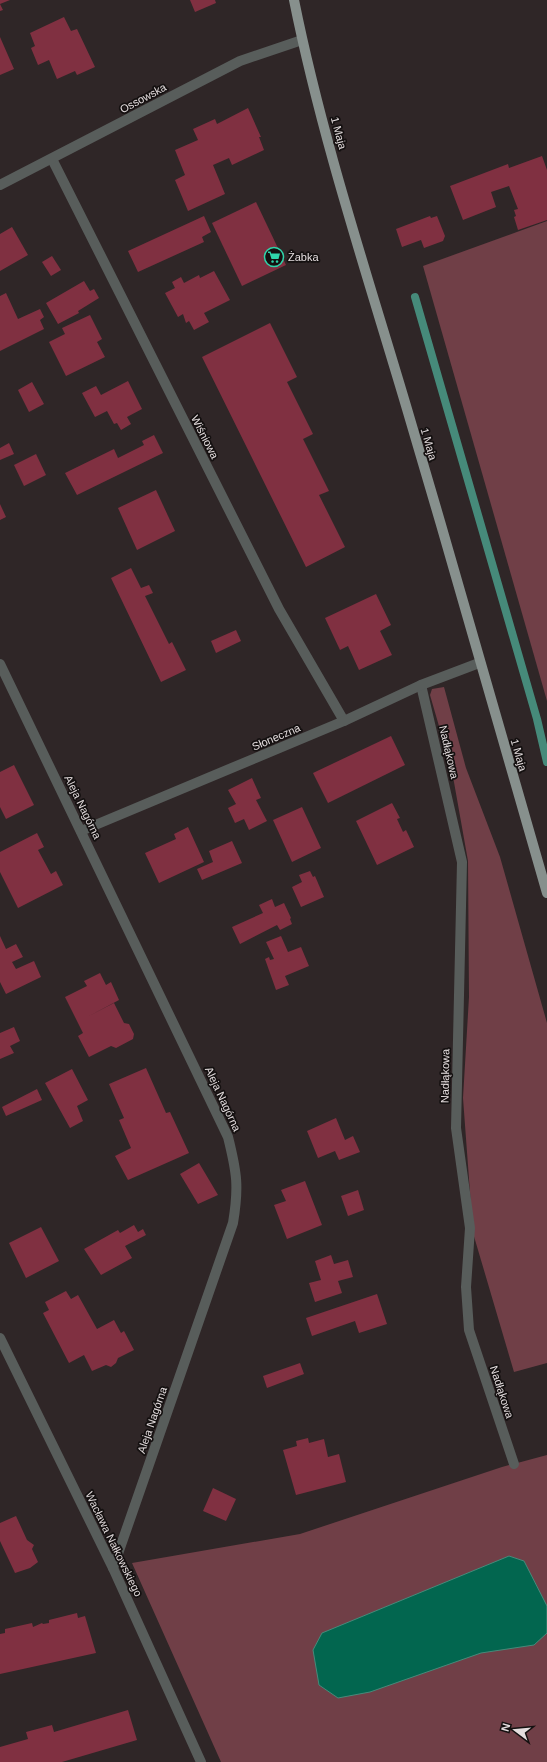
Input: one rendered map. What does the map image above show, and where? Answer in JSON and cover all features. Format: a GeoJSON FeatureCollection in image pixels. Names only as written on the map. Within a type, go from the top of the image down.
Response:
{"type":"FeatureCollection","features":[{"type":"Feature","properties":{"kind":"main road","name":"1 Maja"},"geometry":{"type":"LineString","coordinates":[[294,0],[302,40],[347,211],[408,410],[479,663],[547,893]]}},
{"type":"Feature","properties":{"kind":"street","name":"Ossowska"},"geometry":{"type":"LineString","coordinates":[[0,185],[240,61],[302,40]]}},
{"type":"Feature","properties":{"kind":"street","name":"Wiśniowa"},"geometry":{"type":"LineString","coordinates":[[52,159],[279,608],[344,721]]}},
{"type":"Feature","properties":{"kind":"street","name":"Słoneczna"},"geometry":{"type":"LineString","coordinates":[[81,831],[344,721],[422,685],[479,663]]}},
{"type":"Feature","properties":{"kind":"street","name":"Aleja Nagórna"},"geometry":{"type":"LineString","coordinates":[[0,664],[228,1137],[237,1171],[237,1198],[233,1223],[113,1568]]}},
{"type":"Feature","properties":{"kind":"street","name":"Nadłąkowa"},"geometry":{"type":"LineString","coordinates":[[422,685],[462,862],[456,1128],[470,1228],[466,1287],[469,1330],[514,1464]]}},
{"type":"Feature","properties":{"kind":"street","name":"Wacława Nałkowskiego"},"geometry":{"type":"LineString","coordinates":[[0,1338],[113,1568],[201,1762]]}},
{"type":"Feature","properties":{"kind":"shaded area"},"geometry":{"type":"Polygon","coordinates":[[[547,221],[547,701],[423,266],[547,221]]]}},
{"type":"Feature","properties":{"kind":"shaded area"},"geometry":{"type":"Polygon","coordinates":[[[444,687],[466,768],[500,857],[547,1023],[547,1363],[514,1372],[473,1233],[463,1098],[469,997],[468,861],[452,771],[430,695],[432,689],[444,687]]]}},
{"type":"Feature","properties":{"kind":"shaded area"},"geometry":{"type":"Polygon","coordinates":[[[547,1455],[547,1762],[221,1762],[132,1563],[300,1534],[502,1467],[547,1455]]]}},
{"type":"Feature","properties":{"kind":"shaded area"},"geometry":{"type":"Polygon","coordinates":[[[509,1556],[524,1561],[547,1606],[547,1633],[534,1645],[481,1653],[370,1692],[338,1698],[319,1685],[313,1650],[322,1633],[509,1556]]]}},
{"type":"Feature","properties":{"kind":"building"},"geometry":{"type":"Polygon","coordinates":[[[0,0],[10,0],[0,4],[0,0]]]}},
{"type":"Feature","properties":{"kind":"building"},"geometry":{"type":"Polygon","coordinates":[[[190,0],[215,0],[216,3],[195,12],[190,0]]]}},
{"type":"Feature","properties":{"kind":"building"},"geometry":{"type":"Polygon","coordinates":[[[0,4],[3,10],[0,11],[0,4]]]}},
{"type":"Feature","properties":{"kind":"building"},"geometry":{"type":"Polygon","coordinates":[[[64,17],[71,31],[77,29],[95,67],[77,75],[75,71],[57,79],[49,60],[38,65],[31,48],[35,46],[30,33],[64,17]]]}},
{"type":"Feature","properties":{"kind":"building"},"geometry":{"type":"Polygon","coordinates":[[[0,37],[14,69],[0,75],[0,37]]]}},
{"type":"Feature","properties":{"kind":"building"},"geometry":{"type":"Polygon","coordinates":[[[248,108],[261,137],[259,137],[264,150],[232,165],[229,158],[213,165],[225,194],[188,211],[175,180],[185,175],[175,150],[198,140],[193,129],[215,119],[217,124],[248,108]]]}},
{"type":"Feature","properties":{"kind":"building"},"geometry":{"type":"Polygon","coordinates":[[[542,156],[547,170],[547,220],[518,230],[514,217],[516,216],[514,210],[518,209],[509,186],[491,192],[496,207],[463,220],[450,186],[508,164],[509,168],[542,156]]]}},
{"type":"Feature","properties":{"kind":"building"},"geometry":{"type":"Polygon","coordinates":[[[256,202],[286,265],[242,286],[212,223],[256,202]]]}},
{"type":"Feature","properties":{"kind":"building"},"geometry":{"type":"Polygon","coordinates":[[[204,216],[211,232],[202,237],[204,242],[138,272],[128,251],[204,216]]]}},
{"type":"Feature","properties":{"kind":"building"},"geometry":{"type":"Polygon","coordinates":[[[430,216],[431,218],[437,216],[445,236],[443,241],[424,248],[421,240],[402,247],[396,229],[430,216]]]}},
{"type":"Feature","properties":{"kind":"building"},"geometry":{"type":"Polygon","coordinates":[[[12,227],[28,255],[0,271],[0,234],[12,227]]]}},
{"type":"Feature","properties":{"kind":"building"},"geometry":{"type":"Polygon","coordinates":[[[52,256],[61,270],[51,276],[42,262],[52,256]]]}},
{"type":"Feature","properties":{"kind":"building"},"geometry":{"type":"Polygon","coordinates":[[[214,271],[230,300],[204,313],[209,322],[194,330],[189,321],[186,323],[183,314],[178,317],[165,293],[175,288],[172,282],[181,277],[184,283],[199,275],[200,278],[214,271]]]}},
{"type":"Feature","properties":{"kind":"building"},"geometry":{"type":"Polygon","coordinates":[[[84,281],[90,291],[94,289],[99,298],[78,311],[79,313],[58,324],[46,303],[84,281]]]}},
{"type":"Feature","properties":{"kind":"building"},"geometry":{"type":"Polygon","coordinates":[[[6,293],[18,319],[40,309],[44,317],[40,320],[44,329],[0,351],[0,296],[6,293]]]}},
{"type":"Feature","properties":{"kind":"building"},"geometry":{"type":"Polygon","coordinates":[[[90,315],[102,339],[97,342],[105,357],[66,376],[49,342],[65,334],[62,328],[90,315]]]}},
{"type":"Feature","properties":{"kind":"building"},"geometry":{"type":"Polygon","coordinates":[[[270,323],[297,377],[287,382],[313,434],[303,439],[329,491],[319,495],[345,547],[306,567],[202,357],[270,323]]]}},
{"type":"Feature","properties":{"kind":"building"},"geometry":{"type":"Polygon","coordinates":[[[128,381],[142,409],[127,417],[131,424],[121,430],[117,423],[114,424],[107,411],[95,417],[82,393],[96,386],[101,395],[128,381]]]}},
{"type":"Feature","properties":{"kind":"building"},"geometry":{"type":"Polygon","coordinates":[[[32,382],[44,404],[29,412],[18,390],[32,382]]]}},
{"type":"Feature","properties":{"kind":"building"},"geometry":{"type":"Polygon","coordinates":[[[154,435],[163,453],[77,495],[65,473],[114,449],[118,458],[144,445],[142,441],[154,435]]]}},
{"type":"Feature","properties":{"kind":"building"},"geometry":{"type":"Polygon","coordinates":[[[9,443],[14,454],[0,460],[0,448],[9,443]]]}},
{"type":"Feature","properties":{"kind":"building"},"geometry":{"type":"Polygon","coordinates":[[[36,454],[46,475],[24,486],[14,465],[36,454]]]}},
{"type":"Feature","properties":{"kind":"building"},"geometry":{"type":"Polygon","coordinates":[[[156,490],[175,531],[137,550],[118,508],[156,490]]]}},
{"type":"Feature","properties":{"kind":"building"},"geometry":{"type":"Polygon","coordinates":[[[0,504],[6,517],[0,520],[0,504]]]}},
{"type":"Feature","properties":{"kind":"building"},"geometry":{"type":"Polygon","coordinates":[[[131,568],[141,588],[149,585],[153,593],[145,596],[169,644],[172,642],[186,670],[161,682],[111,578],[131,568]]]}},
{"type":"Feature","properties":{"kind":"building"},"geometry":{"type":"Polygon","coordinates":[[[376,594],[391,625],[380,631],[392,655],[359,670],[348,646],[340,650],[325,618],[376,594]]]}},
{"type":"Feature","properties":{"kind":"building"},"geometry":{"type":"Polygon","coordinates":[[[236,630],[241,641],[216,653],[211,641],[236,630]]]}},
{"type":"Feature","properties":{"kind":"building"},"geometry":{"type":"Polygon","coordinates":[[[391,736],[405,765],[328,803],[313,773],[391,736]]]}},
{"type":"Feature","properties":{"kind":"building"},"geometry":{"type":"Polygon","coordinates":[[[14,765],[34,805],[6,819],[0,807],[0,772],[14,765]]]}},
{"type":"Feature","properties":{"kind":"building"},"geometry":{"type":"Polygon","coordinates":[[[252,778],[261,798],[256,800],[267,821],[249,830],[244,819],[235,823],[228,808],[236,804],[228,790],[252,778]]]}},
{"type":"Feature","properties":{"kind":"building"},"geometry":{"type":"Polygon","coordinates":[[[392,803],[400,818],[397,819],[403,832],[406,830],[414,847],[377,865],[356,821],[392,803]]]}},
{"type":"Feature","properties":{"kind":"building"},"geometry":{"type":"Polygon","coordinates":[[[302,807],[321,848],[292,862],[273,820],[302,807]]]}},
{"type":"Feature","properties":{"kind":"building"},"geometry":{"type":"Polygon","coordinates":[[[188,827],[204,862],[159,883],[145,853],[176,839],[174,834],[188,827]]]}},
{"type":"Feature","properties":{"kind":"building"},"geometry":{"type":"Polygon","coordinates":[[[37,833],[44,847],[38,850],[51,874],[56,871],[63,885],[18,908],[0,872],[0,852],[37,833]]]}},
{"type":"Feature","properties":{"kind":"building"},"geometry":{"type":"Polygon","coordinates":[[[232,841],[242,863],[202,880],[197,869],[213,862],[209,851],[232,841]]]}},
{"type":"Feature","properties":{"kind":"building"},"geometry":{"type":"Polygon","coordinates":[[[310,871],[313,877],[315,876],[324,897],[301,907],[292,887],[302,882],[299,875],[310,871]]]}},
{"type":"Feature","properties":{"kind":"building"},"geometry":{"type":"Polygon","coordinates":[[[272,899],[275,907],[284,903],[291,918],[292,924],[280,930],[277,925],[240,944],[232,927],[263,913],[259,905],[272,899]]]}},
{"type":"Feature","properties":{"kind":"building"},"geometry":{"type":"Polygon","coordinates":[[[0,936],[6,949],[16,944],[23,957],[12,962],[16,969],[34,961],[41,977],[6,994],[0,982],[0,936]]]}},
{"type":"Feature","properties":{"kind":"building"},"geometry":{"type":"Polygon","coordinates":[[[281,936],[288,952],[301,947],[309,966],[285,976],[289,985],[276,990],[265,959],[269,957],[270,960],[274,959],[266,942],[281,936]]]}},
{"type":"Feature","properties":{"kind":"building"},"geometry":{"type":"Polygon","coordinates":[[[100,973],[106,985],[111,982],[119,1000],[89,1016],[114,1003],[124,1023],[129,1024],[134,1034],[133,1039],[116,1048],[111,1046],[89,1057],[78,1036],[83,1033],[65,997],[87,986],[84,981],[100,973]]]}},
{"type":"Feature","properties":{"kind":"building"},"geometry":{"type":"Polygon","coordinates":[[[14,1027],[20,1041],[10,1046],[14,1053],[0,1059],[0,1033],[14,1027]]]}},
{"type":"Feature","properties":{"kind":"building"},"geometry":{"type":"Polygon","coordinates":[[[146,1068],[166,1113],[170,1112],[189,1153],[128,1180],[115,1156],[131,1148],[119,1120],[124,1118],[109,1084],[146,1068]]]}},
{"type":"Feature","properties":{"kind":"building"},"geometry":{"type":"Polygon","coordinates":[[[72,1069],[88,1100],[77,1106],[83,1121],[70,1128],[45,1083],[72,1069]]]}},
{"type":"Feature","properties":{"kind":"building"},"geometry":{"type":"Polygon","coordinates":[[[37,1089],[42,1100],[6,1116],[2,1107],[37,1089]]]}},
{"type":"Feature","properties":{"kind":"building"},"geometry":{"type":"Polygon","coordinates":[[[336,1118],[345,1140],[353,1136],[360,1152],[339,1160],[335,1151],[318,1158],[307,1131],[336,1118]]]}},
{"type":"Feature","properties":{"kind":"building"},"geometry":{"type":"Polygon","coordinates":[[[199,1163],[218,1195],[198,1204],[180,1174],[199,1163]]]}},
{"type":"Feature","properties":{"kind":"building"},"geometry":{"type":"Polygon","coordinates":[[[305,1181],[322,1225],[287,1239],[274,1205],[286,1201],[281,1190],[305,1181]]]}},
{"type":"Feature","properties":{"kind":"building"},"geometry":{"type":"Polygon","coordinates":[[[358,1190],[364,1210],[348,1216],[341,1196],[358,1190]]]}},
{"type":"Feature","properties":{"kind":"building"},"geometry":{"type":"Polygon","coordinates":[[[134,1225],[138,1232],[143,1229],[146,1235],[125,1246],[132,1258],[101,1275],[84,1249],[118,1230],[120,1233],[134,1225]]]}},
{"type":"Feature","properties":{"kind":"building"},"geometry":{"type":"Polygon","coordinates":[[[41,1227],[59,1261],[26,1278],[9,1243],[41,1227]]]}},
{"type":"Feature","properties":{"kind":"building"},"geometry":{"type":"Polygon","coordinates":[[[331,1255],[334,1264],[348,1260],[353,1277],[338,1281],[342,1293],[315,1302],[309,1283],[321,1280],[315,1261],[331,1255]]]}},
{"type":"Feature","properties":{"kind":"building"},"geometry":{"type":"Polygon","coordinates":[[[66,1291],[71,1299],[78,1295],[97,1329],[114,1320],[121,1333],[124,1331],[134,1350],[118,1358],[116,1363],[111,1367],[106,1365],[92,1371],[84,1355],[69,1363],[43,1313],[49,1310],[45,1302],[66,1291]]]}},
{"type":"Feature","properties":{"kind":"building"},"geometry":{"type":"Polygon","coordinates":[[[377,1294],[387,1324],[359,1333],[355,1321],[312,1336],[306,1318],[377,1294]]]}},
{"type":"Feature","properties":{"kind":"building"},"geometry":{"type":"Polygon","coordinates":[[[300,1363],[304,1374],[267,1388],[263,1376],[300,1363]]]}},
{"type":"Feature","properties":{"kind":"building"},"geometry":{"type":"Polygon","coordinates":[[[308,1438],[309,1443],[324,1439],[328,1457],[339,1454],[346,1482],[296,1495],[283,1450],[297,1446],[296,1441],[308,1438]]]}},
{"type":"Feature","properties":{"kind":"building"},"geometry":{"type":"Polygon","coordinates":[[[213,1488],[236,1499],[226,1521],[203,1511],[213,1488]]]}},
{"type":"Feature","properties":{"kind":"building"},"geometry":{"type":"Polygon","coordinates":[[[16,1516],[27,1540],[34,1545],[32,1549],[38,1562],[30,1568],[15,1573],[0,1541],[0,1523],[16,1516]]]}},
{"type":"Feature","properties":{"kind":"building"},"geometry":{"type":"Polygon","coordinates":[[[77,1613],[78,1618],[85,1616],[96,1653],[0,1674],[0,1634],[5,1633],[5,1629],[32,1623],[33,1627],[42,1623],[49,1623],[49,1620],[77,1613]]]}},
{"type":"Feature","properties":{"kind":"building"},"geometry":{"type":"Polygon","coordinates":[[[128,1710],[137,1740],[62,1762],[0,1762],[0,1747],[28,1739],[26,1732],[52,1725],[54,1732],[128,1710]]]}},
{"type":"Feature","properties":{"kind":"waterway"},"geometry":{"type":"LineString","coordinates":[[415,297],[537,719],[547,762]]}},
{"type":"Feature","properties":{"kind":"place","name":"Żabka"},"geometry":{"type":"Point","coordinates":[274,257]}}]}
